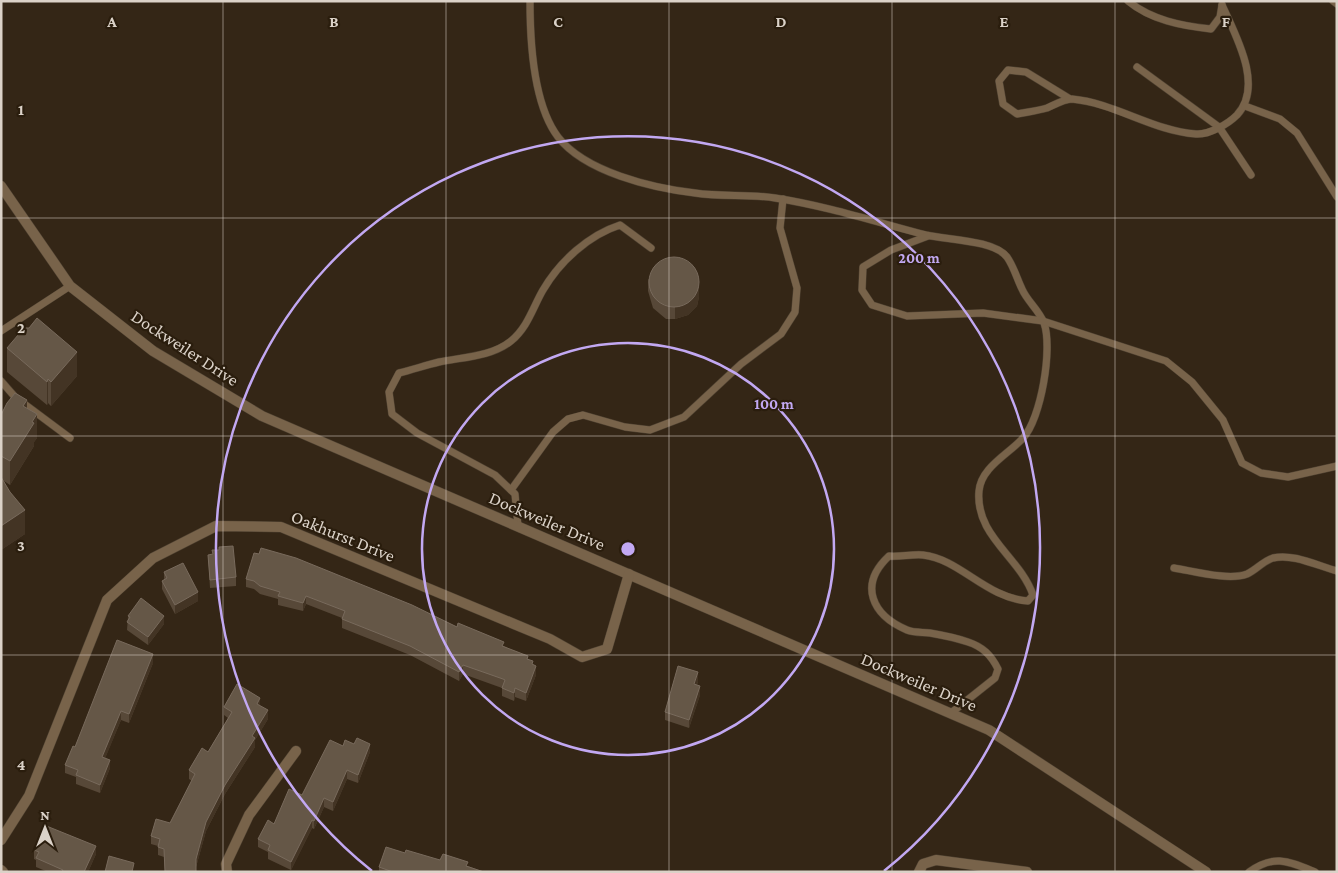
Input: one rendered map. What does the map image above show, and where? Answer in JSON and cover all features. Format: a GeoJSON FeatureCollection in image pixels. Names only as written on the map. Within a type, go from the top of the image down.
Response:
{"type":"FeatureCollection","features":[{"type":"Feature","properties":{"kind":"street","name":"Dockweiler Drive"},"geometry":{"type":"LineString","coordinates":[[1,186],[70,286],[153,351],[262,416],[989,730],[1206,872]]}},
{"type":"Feature","properties":{"kind":"street","name":"Oakhurst Drive"},"geometry":{"type":"LineString","coordinates":[[1,840],[29,796],[107,600],[153,558],[216,526],[281,527],[550,639],[582,657],[606,649],[629,574]]}},
{"type":"Feature","properties":{"kind":"street"},"geometry":{"type":"LineString","coordinates":[[227,872],[226,864],[249,815],[296,750]]}},
{"type":"Feature","properties":{"kind":"street"},"geometry":{"type":"LineString","coordinates":[[919,872],[923,864],[936,860],[1027,872]]}},
{"type":"Feature","properties":{"kind":"lane"},"geometry":{"type":"LineString","coordinates":[[530,1],[531,49],[546,116],[559,138],[587,162],[632,179],[695,193],[782,199],[846,212],[928,235],[997,248],[1006,257],[1022,291],[1043,321],[1046,337],[1046,360],[1037,414],[1029,432],[988,470],[979,487],[984,525],[1025,580],[1033,595],[1028,601],[1000,595],[964,573],[924,555],[889,556],[876,572],[871,584],[871,597],[882,614],[908,631],[968,642],[989,652],[998,668],[995,678],[951,713]]}},
{"type":"Feature","properties":{"kind":"lane"},"geometry":{"type":"LineString","coordinates":[[1128,1],[1140,11],[1183,26],[1211,29],[1220,17],[1223,3]]}},
{"type":"Feature","properties":{"kind":"lane"},"geometry":{"type":"LineString","coordinates":[[1333,1],[1337,4]]}},
{"type":"Feature","properties":{"kind":"lane"},"geometry":{"type":"LineString","coordinates":[[1070,99],[1046,108],[1017,114],[1003,104],[999,81],[1008,70],[1026,72],[1070,99],[1097,105],[1147,123],[1198,135],[1229,123],[1246,106],[1248,90],[1246,69],[1238,40],[1223,3]]}},
{"type":"Feature","properties":{"kind":"lane"},"geometry":{"type":"LineString","coordinates":[[1137,67],[1219,127],[1251,175]]}},
{"type":"Feature","properties":{"kind":"lane"},"geometry":{"type":"LineString","coordinates":[[1246,106],[1280,119],[1297,133],[1337,197]]}},
{"type":"Feature","properties":{"kind":"lane"},"geometry":{"type":"LineString","coordinates":[[511,490],[553,432],[568,419],[583,415],[625,427],[650,430],[684,417],[741,364],[781,334],[795,312],[797,288],[780,228],[782,199]]}},
{"type":"Feature","properties":{"kind":"lane"},"geometry":{"type":"LineString","coordinates":[[518,526],[515,494],[495,475],[416,434],[392,414],[389,392],[399,373],[439,362],[482,355],[511,341],[532,316],[543,290],[561,263],[606,229],[620,225],[650,248]]}},
{"type":"Feature","properties":{"kind":"lane"},"geometry":{"type":"LineString","coordinates":[[928,235],[891,250],[863,267],[862,290],[872,305],[907,316],[983,313],[1043,321],[1166,361],[1192,382],[1223,420],[1232,445],[1242,463],[1261,473],[1288,477],[1337,466]]}},
{"type":"Feature","properties":{"kind":"lane"},"geometry":{"type":"LineString","coordinates":[[1,331],[70,286]]}},
{"type":"Feature","properties":{"kind":"lane"},"geometry":{"type":"LineString","coordinates":[[1,381],[15,397],[70,438]]}},
{"type":"Feature","properties":{"kind":"lane"},"geometry":{"type":"LineString","coordinates":[[10,404],[15,397]]}},
{"type":"Feature","properties":{"kind":"lane"},"geometry":{"type":"LineString","coordinates":[[1174,568],[1230,575],[1247,574],[1259,564],[1274,558],[1291,558],[1337,571]]}},
{"type":"Feature","properties":{"kind":"lane"},"geometry":{"type":"LineString","coordinates":[[1249,872],[1261,863],[1276,860],[1292,862],[1315,872]]}},
{"type":"Feature","properties":{"kind":"building"},"geometry":{"type":"Polygon","coordinates":[[[674,257],[692,264],[699,282],[692,300],[674,307],[656,300],[649,282],[656,264],[674,257]]]}},
{"type":"Feature","properties":{"kind":"building"},"geometry":{"type":"Polygon","coordinates":[[[37,318],[77,352],[51,382],[48,379],[47,382],[7,348],[24,328],[29,328],[37,318]]]}},
{"type":"Feature","properties":{"kind":"building"},"geometry":{"type":"Polygon","coordinates":[[[15,393],[27,400],[23,406],[37,414],[32,422],[34,423],[10,461],[1,456],[1,415],[15,393]]]}},
{"type":"Feature","properties":{"kind":"building"},"geometry":{"type":"Polygon","coordinates":[[[1,477],[10,492],[25,510],[1,526],[1,477]]]}},
{"type":"Feature","properties":{"kind":"building"},"geometry":{"type":"Polygon","coordinates":[[[233,546],[236,577],[210,580],[208,555],[213,554],[212,550],[219,550],[219,547],[233,546]]]}},
{"type":"Feature","properties":{"kind":"building"},"geometry":{"type":"Polygon","coordinates":[[[261,548],[296,558],[412,605],[457,627],[458,623],[504,642],[502,646],[528,656],[527,659],[533,661],[532,664],[536,666],[526,693],[515,688],[514,693],[502,688],[505,680],[463,665],[459,672],[410,646],[342,619],[345,611],[306,596],[303,603],[278,596],[280,592],[260,586],[254,581],[246,579],[254,553],[259,554],[261,548]]]}},
{"type":"Feature","properties":{"kind":"building"},"geometry":{"type":"Polygon","coordinates":[[[183,563],[198,592],[175,605],[162,581],[167,578],[164,572],[183,563]]]}},
{"type":"Feature","properties":{"kind":"building"},"geometry":{"type":"Polygon","coordinates":[[[141,598],[164,616],[148,637],[127,622],[130,617],[128,616],[141,598]]]}},
{"type":"Feature","properties":{"kind":"building"},"geometry":{"type":"Polygon","coordinates":[[[117,640],[153,654],[129,714],[121,711],[102,757],[110,760],[100,785],[76,775],[78,770],[65,765],[73,746],[75,747],[117,640]]]}},
{"type":"Feature","properties":{"kind":"building"},"geometry":{"type":"Polygon","coordinates":[[[678,666],[698,672],[694,684],[700,686],[689,720],[665,712],[678,666]]]}},
{"type":"Feature","properties":{"kind":"building"},"geometry":{"type":"Polygon","coordinates":[[[237,684],[260,698],[257,704],[268,710],[252,736],[255,738],[225,785],[206,822],[196,859],[196,872],[165,872],[164,849],[158,847],[160,839],[151,836],[156,819],[170,823],[195,774],[189,770],[202,748],[208,752],[232,712],[224,707],[237,684]]]}},
{"type":"Feature","properties":{"kind":"building"},"geometry":{"type":"Polygon","coordinates":[[[357,738],[370,744],[358,775],[347,770],[333,802],[324,798],[314,821],[312,820],[291,862],[268,850],[270,845],[258,839],[268,820],[274,824],[289,789],[302,795],[330,740],[343,746],[345,740],[354,744],[357,738]]]}},
{"type":"Feature","properties":{"kind":"building"},"geometry":{"type":"Polygon","coordinates":[[[44,825],[96,846],[84,872],[62,872],[63,870],[36,858],[39,852],[34,850],[44,825]]]}},
{"type":"Feature","properties":{"kind":"building"},"geometry":{"type":"Polygon","coordinates":[[[386,847],[405,853],[406,850],[440,860],[443,854],[468,862],[466,866],[484,872],[393,872],[379,867],[386,847]]]}},
{"type":"Feature","properties":{"kind":"building"},"geometry":{"type":"Polygon","coordinates":[[[109,856],[134,863],[132,872],[105,872],[109,856]]]}}]}
